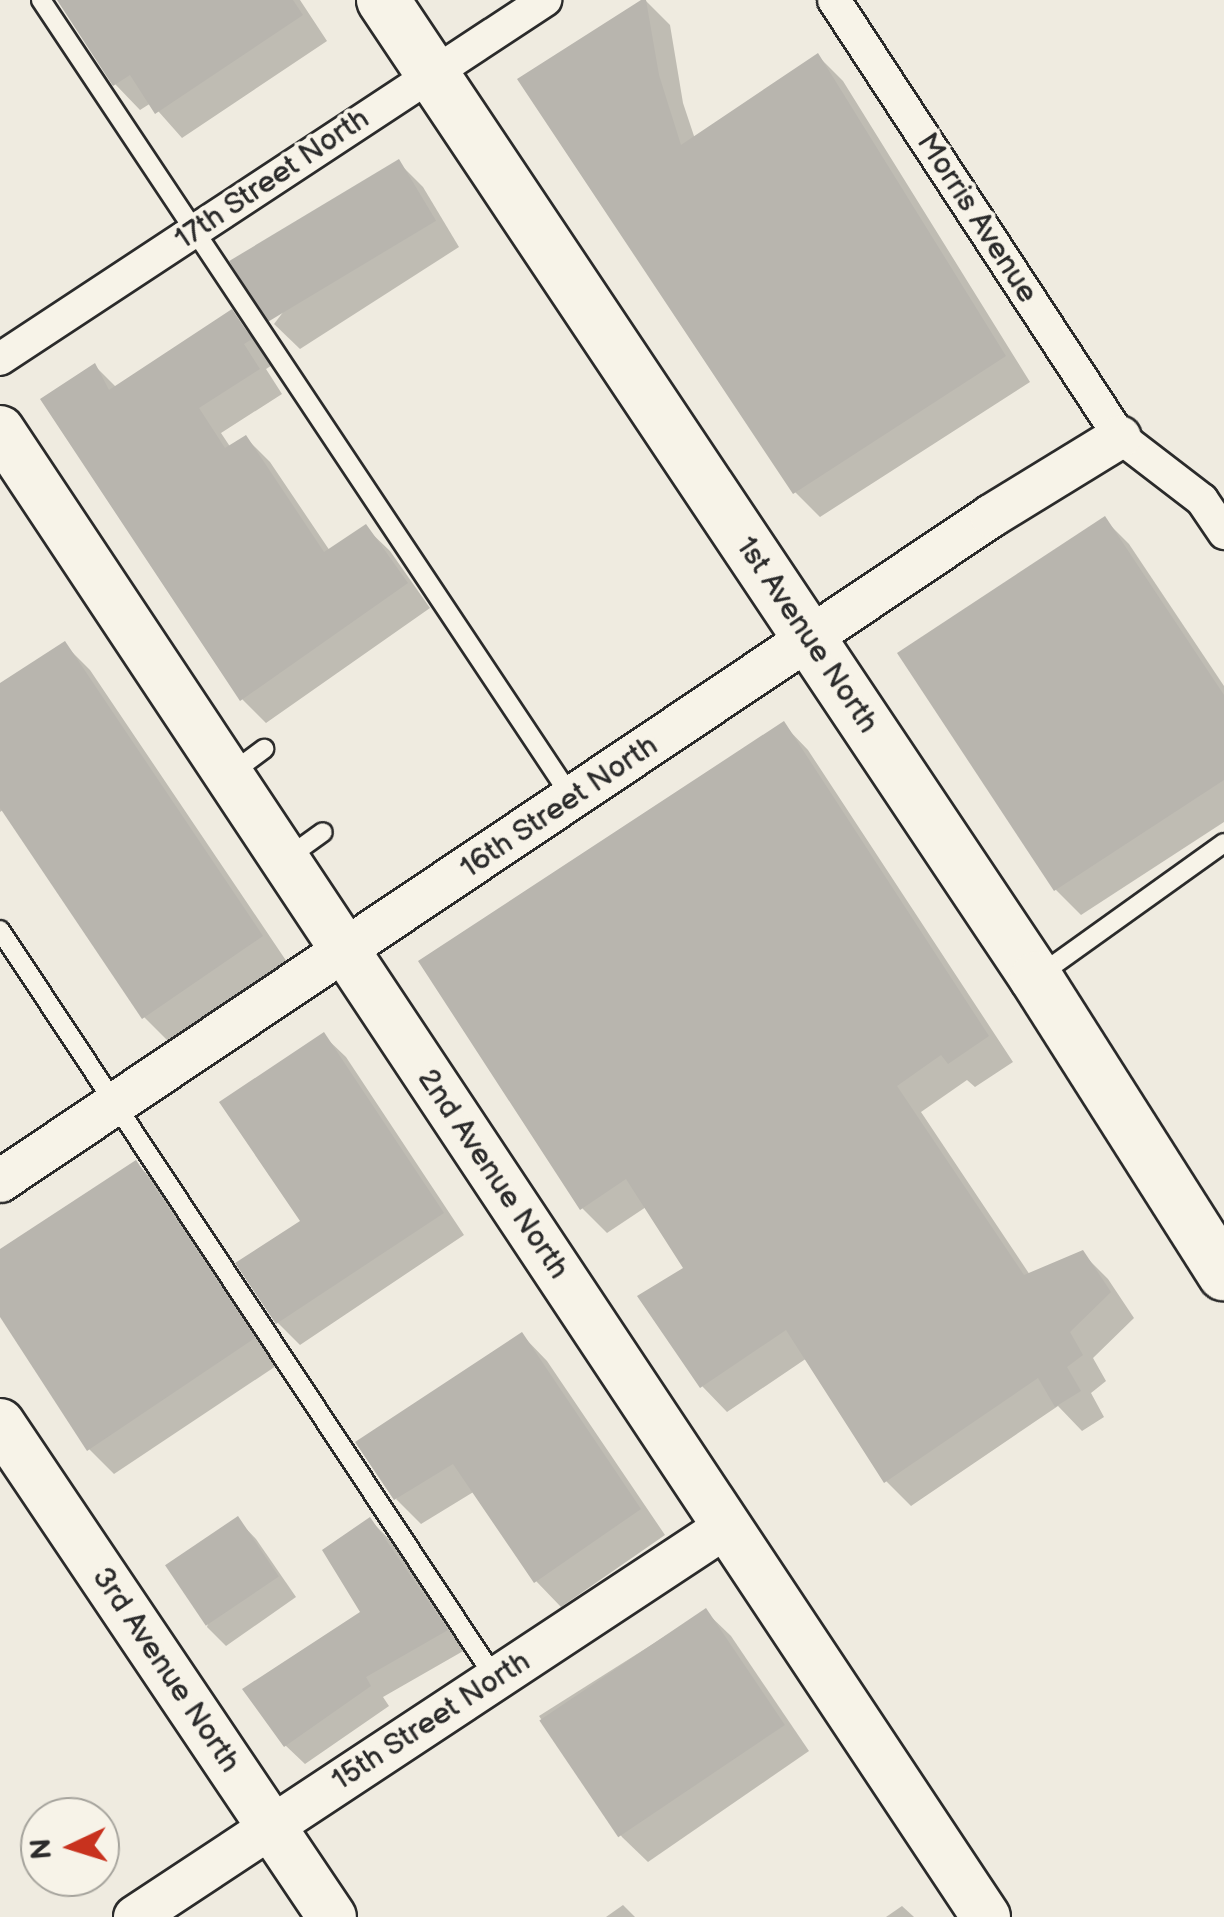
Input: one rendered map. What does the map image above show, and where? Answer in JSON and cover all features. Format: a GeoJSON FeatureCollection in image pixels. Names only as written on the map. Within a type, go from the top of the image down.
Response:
{"type":"FeatureCollection","features":[{"type":"Feature","properties":{"kind":"main road","name":"1st Avenue North"},"geometry":{"type":"LineString","coordinates":[[383,0],[1036,978],[1224,1274]]}},
{"type":"Feature","properties":{"kind":"main road","name":"2nd Avenue North"},"geometry":{"type":"LineString","coordinates":[[0,430],[246,762],[285,859],[986,1917]]}},
{"type":"Feature","properties":{"kind":"main road","name":"3rd Avenue North"},"geometry":{"type":"LineString","coordinates":[[0,1423],[332,1917]]}},
{"type":"Feature","properties":{"kind":"street","name":"17th Street North"},"geometry":{"type":"LineString","coordinates":[[0,359],[545,0]]}},
{"type":"Feature","properties":{"kind":"street","name":"Morris Avenue"},"geometry":{"type":"LineString","coordinates":[[834,0],[1120,436],[1202,500],[1224,533]]}},
{"type":"Feature","properties":{"kind":"street","name":"16th Street North"},"geometry":{"type":"LineString","coordinates":[[0,1181],[991,516],[1120,436]]}},
{"type":"Feature","properties":{"kind":"street","name":"15th Street North"},"geometry":{"type":"LineString","coordinates":[[135,1917],[727,1526]]}},
{"type":"Feature","properties":{"kind":"lane"},"geometry":{"type":"LineString","coordinates":[[41,0],[572,798]]}},
{"type":"Feature","properties":{"kind":"lane"},"geometry":{"type":"LineString","coordinates":[[285,859],[324,832]]}},
{"type":"Feature","properties":{"kind":"lane"},"geometry":{"type":"LineString","coordinates":[[1036,978],[1224,843]]}},
{"type":"Feature","properties":{"kind":"lane"},"geometry":{"type":"LineString","coordinates":[[0,930],[496,1679]]}},
{"type":"Feature","properties":{"kind":"building"},"geometry":{"type":"Polygon","coordinates":[[[57,0],[293,0],[303,15],[155,114],[130,75],[113,86],[57,0]]]}},
{"type":"Feature","properties":{"kind":"building"},"geometry":{"type":"Polygon","coordinates":[[[646,0],[659,75],[681,145],[818,53],[1006,356],[793,494],[517,79],[646,0]]]}},
{"type":"Feature","properties":{"kind":"building"},"geometry":{"type":"Polygon","coordinates":[[[399,159],[436,221],[266,323],[229,261],[399,159]]]}},
{"type":"Feature","properties":{"kind":"building"},"geometry":{"type":"Polygon","coordinates":[[[232,309],[252,339],[244,344],[260,369],[199,408],[225,448],[246,435],[324,552],[366,524],[408,583],[240,701],[40,399],[95,363],[109,390],[232,309]]]}},
{"type":"Feature","properties":{"kind":"building"},"geometry":{"type":"Polygon","coordinates":[[[1105,516],[1224,695],[1224,780],[1054,891],[897,653],[1105,516]]]}},
{"type":"Feature","properties":{"kind":"building"},"geometry":{"type":"Polygon","coordinates":[[[65,641],[263,936],[142,1019],[0,808],[0,683],[65,641]]]}},
{"type":"Feature","properties":{"kind":"building"},"geometry":{"type":"Polygon","coordinates":[[[784,721],[989,1036],[948,1064],[941,1055],[897,1086],[1024,1275],[1083,1250],[1111,1292],[1070,1332],[1083,1355],[1067,1367],[1081,1391],[1055,1407],[1038,1378],[884,1483],[786,1330],[700,1388],[637,1296],[683,1268],[626,1179],[580,1210],[418,961],[784,721]]]}},
{"type":"Feature","properties":{"kind":"building"},"geometry":{"type":"Polygon","coordinates":[[[324,1032],[444,1213],[276,1324],[235,1263],[300,1221],[219,1102],[324,1032]]]}},
{"type":"Feature","properties":{"kind":"building"},"geometry":{"type":"Polygon","coordinates":[[[136,1160],[255,1338],[87,1451],[0,1317],[0,1249],[136,1160]]]}},
{"type":"Feature","properties":{"kind":"building"},"geometry":{"type":"Polygon","coordinates":[[[522,1332],[641,1509],[534,1583],[453,1464],[394,1500],[355,1442],[522,1332]]]}},
{"type":"Feature","properties":{"kind":"building"},"geometry":{"type":"Polygon","coordinates":[[[238,1516],[279,1577],[206,1626],[165,1565],[238,1516]]]}},
{"type":"Feature","properties":{"kind":"building"},"geometry":{"type":"Polygon","coordinates":[[[370,1517],[448,1630],[366,1677],[371,1686],[284,1747],[242,1689],[360,1612],[322,1550],[370,1517]]]}},
{"type":"Feature","properties":{"kind":"building"},"geometry":{"type":"Polygon","coordinates":[[[706,1608],[785,1725],[618,1837],[539,1720],[706,1608]]]}}]}
